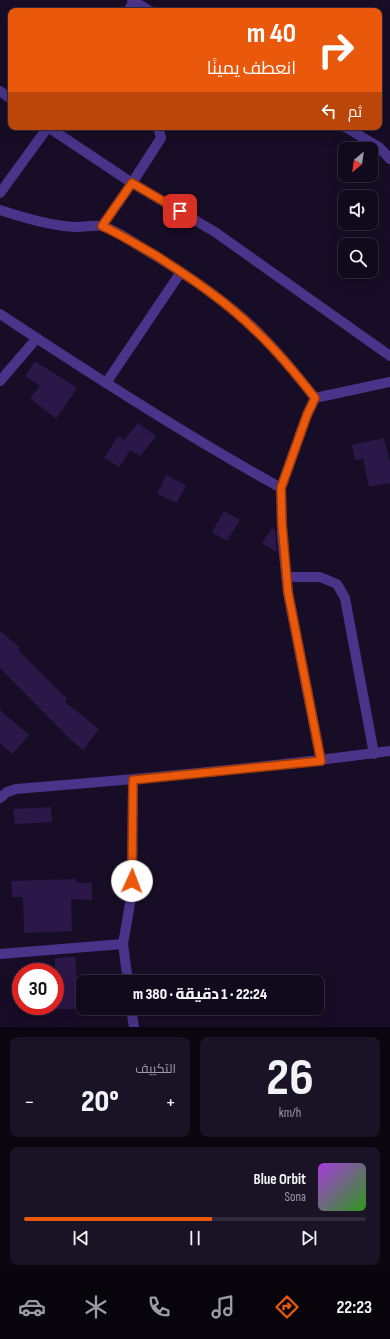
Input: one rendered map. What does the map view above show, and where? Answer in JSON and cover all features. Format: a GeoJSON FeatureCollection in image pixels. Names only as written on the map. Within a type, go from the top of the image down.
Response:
{"type":"FeatureCollection","features":[{"type":"Feature","properties":{"kind":"street"},"geometry":{"type":"LineString","coordinates":[[133,1],[145,8]]}},
{"type":"Feature","properties":{"kind":"street"},"geometry":{"type":"LineString","coordinates":[[0,193],[46,130]]}},
{"type":"Feature","properties":{"kind":"street"},"geometry":{"type":"LineString","coordinates":[[52,130],[132,183],[215,232],[390,356]]}},
{"type":"Feature","properties":{"kind":"street"},"geometry":{"type":"LineString","coordinates":[[102,226],[161,138],[159,130]]}},
{"type":"Feature","properties":{"kind":"street"},"geometry":{"type":"LineString","coordinates":[[350,130],[379,147],[390,159]]}},
{"type":"Feature","properties":{"kind":"street"},"geometry":{"type":"LineString","coordinates":[[0,210],[20,217],[55,225],[78,227],[102,226],[119,234],[181,272],[213,294],[257,331],[289,365],[315,398]]}},
{"type":"Feature","properties":{"kind":"street"},"geometry":{"type":"LineString","coordinates":[[106,383],[181,272]]}},
{"type":"Feature","properties":{"kind":"street"},"geometry":{"type":"LineString","coordinates":[[0,314],[214,451],[281,488]]}},
{"type":"Feature","properties":{"kind":"street"},"geometry":{"type":"LineString","coordinates":[[0,381],[37,338]]}},
{"type":"Feature","properties":{"kind":"street"},"geometry":{"type":"LineString","coordinates":[[315,398],[390,382]]}},
{"type":"Feature","properties":{"kind":"street"},"geometry":{"type":"LineString","coordinates":[[315,398],[307,415],[281,488],[282,536],[286,577],[321,761]]}},
{"type":"Feature","properties":{"kind":"street"},"geometry":{"type":"LineString","coordinates":[[286,577],[320,577],[337,584],[345,598],[374,754]]}},
{"type":"Feature","properties":{"kind":"street"},"geometry":{"type":"LineString","coordinates":[[0,798],[7,792],[16,789],[133,780],[321,761],[390,751]]}},
{"type":"Feature","properties":{"kind":"street"},"geometry":{"type":"LineString","coordinates":[[127,975],[124,944],[132,892],[133,780]]}},
{"type":"Feature","properties":{"kind":"street"},"geometry":{"type":"LineString","coordinates":[[0,954],[124,944]]}},
{"type":"Feature","properties":{"kind":"street"},"geometry":{"type":"LineString","coordinates":[[132,1015],[134,1027]]}},
{"type":"Feature","properties":{"kind":"building"},"geometry":{"type":"Polygon","coordinates":[[[35,361],[77,388],[56,419],[30,398],[40,386],[25,376],[35,361]]]}},
{"type":"Feature","properties":{"kind":"building"},"geometry":{"type":"Polygon","coordinates":[[[138,423],[156,436],[140,456],[130,450],[119,467],[104,458],[118,436],[124,440],[138,423]]]}},
{"type":"Feature","properties":{"kind":"building"},"geometry":{"type":"Polygon","coordinates":[[[384,438],[390,463],[390,483],[369,487],[363,459],[355,460],[352,445],[384,438]]]}},
{"type":"Feature","properties":{"kind":"building"},"geometry":{"type":"Polygon","coordinates":[[[166,475],[186,485],[177,503],[157,494],[166,475]]]}},
{"type":"Feature","properties":{"kind":"building"},"geometry":{"type":"Polygon","coordinates":[[[224,511],[240,520],[227,541],[212,532],[224,511]]]}},
{"type":"Feature","properties":{"kind":"building"},"geometry":{"type":"Polygon","coordinates":[[[272,528],[275,530],[276,552],[262,543],[272,528]]]}},
{"type":"Feature","properties":{"kind":"building"},"geometry":{"type":"Polygon","coordinates":[[[0,631],[20,648],[18,650],[67,699],[65,702],[99,729],[83,750],[71,740],[0,668],[0,631]]]}},
{"type":"Feature","properties":{"kind":"building"},"geometry":{"type":"Polygon","coordinates":[[[0,710],[29,735],[12,754],[0,743],[0,710]]]}},
{"type":"Feature","properties":{"kind":"building"},"geometry":{"type":"Polygon","coordinates":[[[51,807],[52,822],[15,824],[13,809],[51,807]]]}},
{"type":"Feature","properties":{"kind":"building"},"geometry":{"type":"Polygon","coordinates":[[[76,879],[76,883],[92,883],[92,900],[71,899],[72,931],[24,933],[23,897],[12,897],[11,881],[76,879]]]}},
{"type":"Feature","properties":{"kind":"building"},"geometry":{"type":"Polygon","coordinates":[[[75,957],[77,975],[76,1009],[64,1009],[64,963],[55,963],[55,958],[75,957]]]}},
{"type":"Feature","properties":{"kind":"route"},"geometry":{"type":"LineString","coordinates":[[132,881],[133,780],[321,761],[288,592],[282,536],[281,488],[307,415],[315,398],[289,365],[257,331],[236,312],[213,294],[169,264],[119,234],[102,226],[132,183],[180,211]]}}]}
